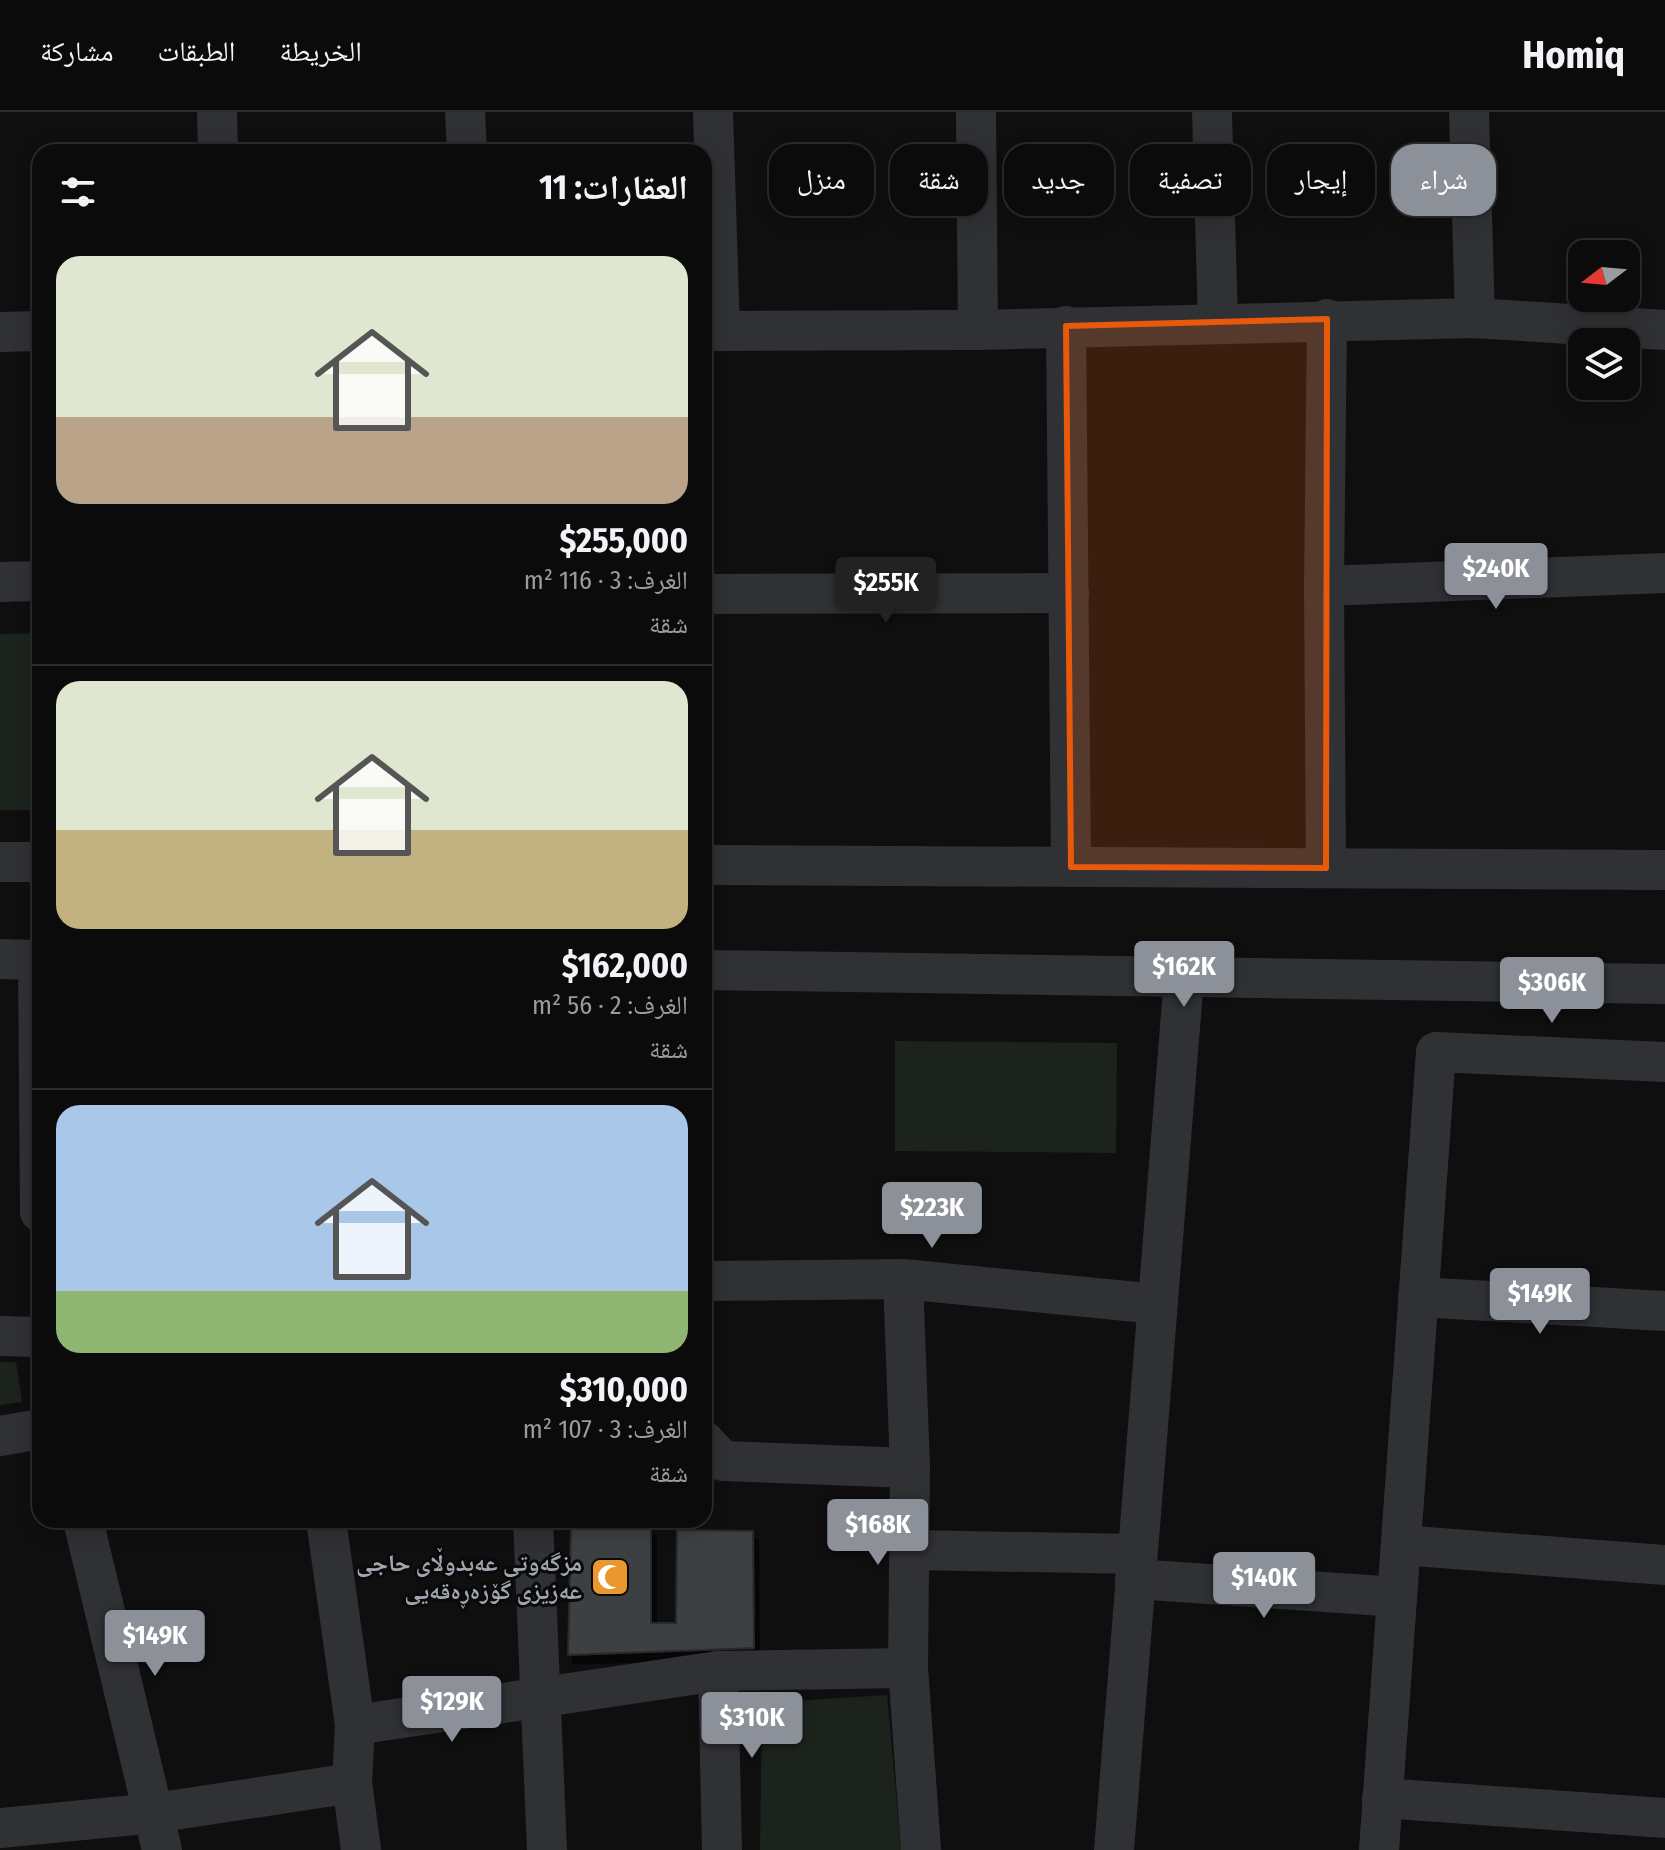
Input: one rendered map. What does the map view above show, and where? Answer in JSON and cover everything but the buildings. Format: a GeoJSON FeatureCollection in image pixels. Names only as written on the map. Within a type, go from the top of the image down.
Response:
{"type":"FeatureCollection","features":[{"type":"Feature","properties":{"kind":"street"},"geometry":{"type":"LineString","coordinates":[[217,112],[218,144]]}},
{"type":"Feature","properties":{"kind":"street"},"geometry":{"type":"LineString","coordinates":[[465,112],[467,144]]}},
{"type":"Feature","properties":{"kind":"street"},"geometry":{"type":"LineString","coordinates":[[713,112],[712,331],[978,330],[1327,319],[1475,318],[1665,330]]}},
{"type":"Feature","properties":{"kind":"street"},"geometry":{"type":"LineString","coordinates":[[976,112],[978,330]]}},
{"type":"Feature","properties":{"kind":"street"},"geometry":{"type":"LineString","coordinates":[[1212,112],[1218,324]]}},
{"type":"Feature","properties":{"kind":"street"},"geometry":{"type":"LineString","coordinates":[[1469,112],[1475,318]]}},
{"type":"Feature","properties":{"kind":"street"},"geometry":{"type":"LineString","coordinates":[[1326,868],[1324,586],[1327,319]]}},
{"type":"Feature","properties":{"kind":"street"},"geometry":{"type":"LineString","coordinates":[[1066,326],[1071,867]]}},
{"type":"Feature","properties":{"kind":"street"},"geometry":{"type":"LineString","coordinates":[[0,332],[32,331]]}},
{"type":"Feature","properties":{"kind":"street"},"geometry":{"type":"LineString","coordinates":[[1324,586],[1665,573]]}},
{"type":"Feature","properties":{"kind":"street"},"geometry":{"type":"LineString","coordinates":[[0,582],[32,581]]}},
{"type":"Feature","properties":{"kind":"street"},"geometry":{"type":"LineString","coordinates":[[712,594],[1069,593]]}},
{"type":"Feature","properties":{"kind":"street"},"geometry":{"type":"LineString","coordinates":[[0,862],[32,862]]}},
{"type":"Feature","properties":{"kind":"street"},"geometry":{"type":"LineString","coordinates":[[712,865],[1665,870]]}},
{"type":"Feature","properties":{"kind":"street"},"geometry":{"type":"LineString","coordinates":[[26,960],[32,1068]]}},
{"type":"Feature","properties":{"kind":"street"},"geometry":{"type":"LineString","coordinates":[[712,970],[1665,984]]}},
{"type":"Feature","properties":{"kind":"street"},"geometry":{"type":"LineString","coordinates":[[1114,1850],[1184,977]]}},
{"type":"Feature","properties":{"kind":"street"},"geometry":{"type":"LineString","coordinates":[[1379,1850],[1436,1052],[1665,1062]]}},
{"type":"Feature","properties":{"kind":"street"},"geometry":{"type":"LineString","coordinates":[[712,1281],[903,1279],[1157,1304]]}},
{"type":"Feature","properties":{"kind":"street"},"geometry":{"type":"LineString","coordinates":[[903,1279],[910,1468],[908,1668],[921,1850]]}},
{"type":"Feature","properties":{"kind":"street"},"geometry":{"type":"LineString","coordinates":[[1418,1297],[1665,1311]]}},
{"type":"Feature","properties":{"kind":"street"},"geometry":{"type":"LineString","coordinates":[[0,1336],[32,1337]]}},
{"type":"Feature","properties":{"kind":"street"},"geometry":{"type":"LineString","coordinates":[[0,1436],[32,1430]]}},
{"type":"Feature","properties":{"kind":"street"},"geometry":{"type":"LineString","coordinates":[[712,1449],[723,1461],[910,1468]]}},
{"type":"Feature","properties":{"kind":"street"},"geometry":{"type":"LineString","coordinates":[[85,1528],[158,1831]]}},
{"type":"Feature","properties":{"kind":"street"},"geometry":{"type":"LineString","coordinates":[[327,1528],[355,1725],[352,1783],[361,1850]]}},
{"type":"Feature","properties":{"kind":"street"},"geometry":{"type":"LineString","coordinates":[[533,1528],[547,1850]]}},
{"type":"Feature","properties":{"kind":"street"},"geometry":{"type":"LineString","coordinates":[[1401,1545],[1665,1565]]}},
{"type":"Feature","properties":{"kind":"street"},"geometry":{"type":"LineString","coordinates":[[911,1550],[1136,1567],[1397,1597]]}},
{"type":"Feature","properties":{"kind":"street"},"geometry":{"type":"LineString","coordinates":[[355,1725],[541,1700],[718,1671],[908,1668]]}},
{"type":"Feature","properties":{"kind":"street"},"geometry":{"type":"LineString","coordinates":[[718,1671],[722,1850]]}},
{"type":"Feature","properties":{"kind":"street"},"geometry":{"type":"LineString","coordinates":[[0,1828],[158,1831],[352,1783]]}},
{"type":"Feature","properties":{"kind":"street"},"geometry":{"type":"LineString","coordinates":[[1382,1798],[1665,1818]]}},
{"type":"Feature","properties":{"kind":"highlighted area"},"geometry":{"type":"Polygon","coordinates":[[[1327,319],[1326,868],[1071,867],[1066,326],[1327,319]]]}},
{"type":"Feature","properties":{"kind":"shaded area"},"geometry":{"type":"Polygon","coordinates":[[[32,633],[32,810],[0,810],[0,634],[32,633]]]}},
{"type":"Feature","properties":{"kind":"shaded area"},"geometry":{"type":"Polygon","coordinates":[[[895,1041],[1117,1043],[1116,1153],[895,1151],[895,1041]]]}},
{"type":"Feature","properties":{"kind":"shaded area"},"geometry":{"type":"Polygon","coordinates":[[[0,1362],[16,1362],[22,1402],[0,1405],[0,1362]]]}},
{"type":"Feature","properties":{"kind":"shaded area"},"geometry":{"type":"Polygon","coordinates":[[[887,1695],[901,1850],[760,1850],[762,1703],[887,1695]]]}},
{"type":"Feature","properties":{"kind":"place","name":"مزگەوتی عەبدوڵای حاجی عەزیزی گۆزەڕەقەیی"},"geometry":{"type":"Point","coordinates":[610,1577]}}]}
